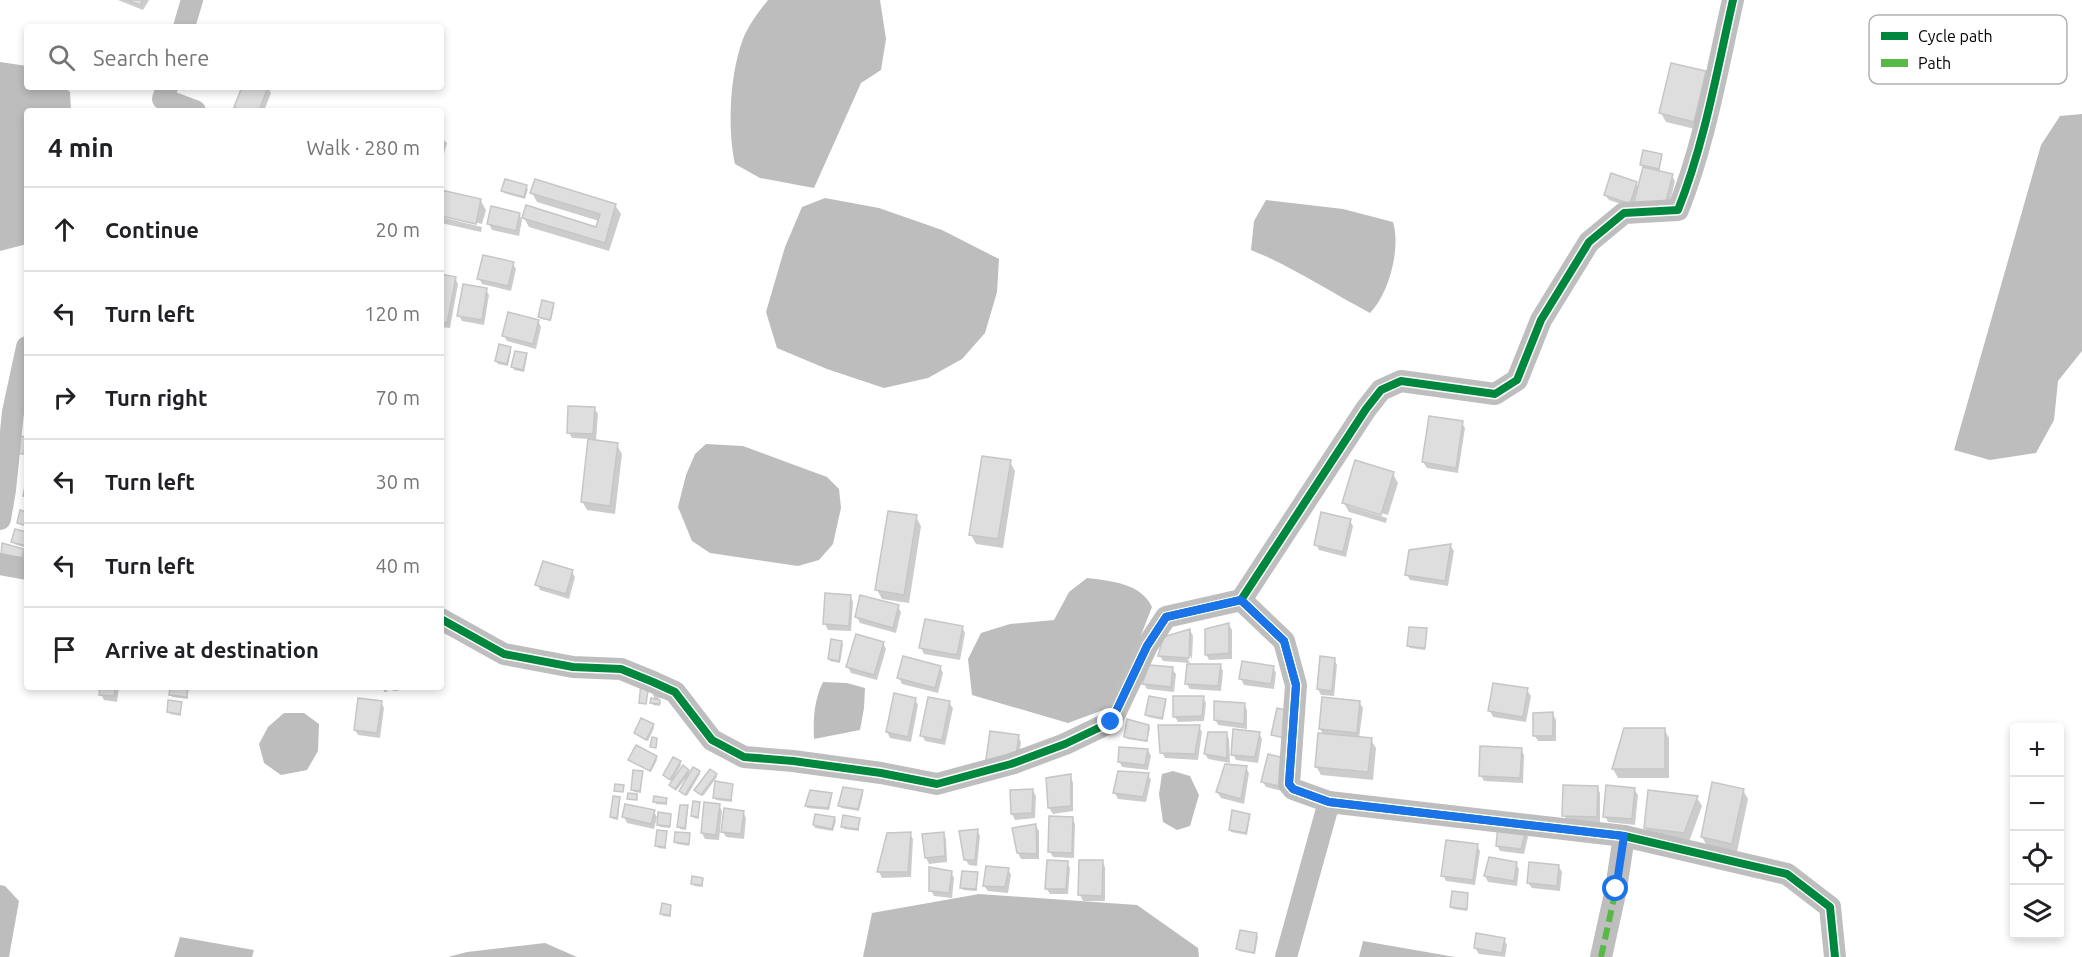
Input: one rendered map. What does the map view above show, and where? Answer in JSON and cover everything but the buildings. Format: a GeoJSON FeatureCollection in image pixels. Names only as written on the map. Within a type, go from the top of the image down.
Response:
{"type":"FeatureCollection","features":[{"type":"Feature","properties":{"kind":"street"},"geometry":{"type":"LineString","coordinates":[[185,24],[192,0]]}},
{"type":"Feature","properties":{"kind":"street"},"geometry":{"type":"LineString","coordinates":[[444,621],[504,654],[573,667],[621,669],[654,682],[675,692],[712,740],[744,758],[793,760],[937,784],[1011,764],[1065,744],[1111,722],[1147,646],[1166,617],[1241,600],[1366,408],[1381,390],[1401,381],[1495,394],[1517,380],[1541,320],[1589,242],[1624,213],[1678,210],[1689,183],[1704,130],[1733,0]]}},
{"type":"Feature","properties":{"kind":"street"},"geometry":{"type":"LineString","coordinates":[[166,90],[163,99],[187,108]]}},
{"type":"Feature","properties":{"kind":"street"},"geometry":{"type":"LineString","coordinates":[[0,519],[13,412],[24,361]]}},
{"type":"Feature","properties":{"kind":"street"},"geometry":{"type":"LineString","coordinates":[[0,564],[24,568]]}},
{"type":"Feature","properties":{"kind":"street"},"geometry":{"type":"LineString","coordinates":[[1241,600],[1284,641],[1296,685],[1289,784],[1293,789],[1329,802],[1624,836],[1787,874],[1830,906],[1835,957]]}},
{"type":"Feature","properties":{"kind":"street"},"geometry":{"type":"LineString","coordinates":[[1286,957],[1329,802]]}},
{"type":"Feature","properties":{"kind":"street"},"geometry":{"type":"LineString","coordinates":[[1601,957],[1616,889],[1624,836]]}},
{"type":"Feature","properties":{"kind":"shaded area"},"geometry":{"type":"Polygon","coordinates":[[[768,0],[880,0],[886,39],[881,70],[861,83],[814,188],[760,178],[735,164],[731,134],[731,101],[735,68],[745,34],[768,0]]]}},
{"type":"Feature","properties":{"kind":"shaded area"},"geometry":{"type":"Polygon","coordinates":[[[0,62],[24,66],[24,90],[68,90],[70,92],[71,108],[24,108],[24,245],[0,251],[0,62]]]}},
{"type":"Feature","properties":{"kind":"shaded area"},"geometry":{"type":"Polygon","coordinates":[[[2082,114],[2082,351],[2058,381],[2054,420],[2036,453],[1990,460],[1954,450],[2041,145],[2060,116],[2082,114]]]}},
{"type":"Feature","properties":{"kind":"shaded area"},"geometry":{"type":"Polygon","coordinates":[[[825,198],[879,208],[942,230],[999,259],[997,292],[985,333],[962,359],[928,378],[884,388],[827,369],[777,348],[766,312],[785,247],[802,207],[825,198]]]}},
{"type":"Feature","properties":{"kind":"shaded area"},"geometry":{"type":"Polygon","coordinates":[[[1266,200],[1343,209],[1393,222],[1395,245],[1392,270],[1383,294],[1370,313],[1297,272],[1251,250],[1254,221],[1266,200]]]}},
{"type":"Feature","properties":{"kind":"shaded area"},"geometry":{"type":"Polygon","coordinates":[[[706,444],[743,446],[827,477],[839,489],[841,508],[833,544],[819,560],[798,566],[710,553],[692,541],[678,507],[686,475],[695,454],[706,444]]]}},
{"type":"Feature","properties":{"kind":"shaded area"},"geometry":{"type":"Polygon","coordinates":[[[1087,578],[1115,582],[1133,588],[1147,599],[1152,607],[1134,653],[1106,709],[1068,723],[972,695],[968,659],[981,633],[1010,624],[1054,620],[1069,592],[1087,578]]]}},
{"type":"Feature","properties":{"kind":"shaded area"},"geometry":{"type":"Polygon","coordinates":[[[823,682],[847,683],[865,688],[860,730],[814,739],[815,710],[823,682]]]}},
{"type":"Feature","properties":{"kind":"shaded area"},"geometry":{"type":"Polygon","coordinates":[[[284,713],[304,713],[319,724],[318,751],[307,770],[281,775],[264,763],[259,744],[268,727],[284,713]]]}},
{"type":"Feature","properties":{"kind":"shaded area"},"geometry":{"type":"Polygon","coordinates":[[[1173,771],[1190,776],[1199,795],[1190,826],[1177,830],[1163,822],[1159,794],[1162,774],[1173,771]]]}},
{"type":"Feature","properties":{"kind":"shaded area"},"geometry":{"type":"Polygon","coordinates":[[[0,885],[5,886],[19,901],[9,957],[0,957],[0,885]]]}},
{"type":"Feature","properties":{"kind":"shaded area"},"geometry":{"type":"Polygon","coordinates":[[[979,894],[1137,905],[1198,948],[1199,957],[863,957],[872,913],[979,894]]]}},
{"type":"Feature","properties":{"kind":"shaded area"},"geometry":{"type":"Polygon","coordinates":[[[180,937],[254,950],[252,957],[174,957],[180,937]]]}},
{"type":"Feature","properties":{"kind":"shaded area"},"geometry":{"type":"Polygon","coordinates":[[[1363,941],[1455,957],[1359,957],[1363,941]]]}},
{"type":"Feature","properties":{"kind":"shaded area"},"geometry":{"type":"Polygon","coordinates":[[[545,943],[577,957],[448,957],[467,952],[545,943]]]}},
{"type":"Feature","properties":{"kind":"marked path"},"geometry":{"type":"LineString","coordinates":[[1601,957],[1616,889],[1624,836]]}},
{"type":"Feature","properties":{"kind":"cycle path"},"geometry":{"type":"LineString","coordinates":[[444,621],[504,654],[573,667],[621,669],[653,682],[675,692],[712,740],[744,757],[881,773],[937,784],[1011,764],[1065,744],[1111,722],[1147,646],[1166,617],[1241,600],[1366,409],[1381,390],[1401,381],[1495,394],[1517,380],[1541,320],[1589,242],[1624,213],[1678,210],[1703,132],[1733,0]]}},
{"type":"Feature","properties":{"kind":"cycle path"},"geometry":{"type":"LineString","coordinates":[[1241,600],[1284,641],[1296,685],[1289,784],[1293,789],[1329,802],[1624,836],[1787,874],[1830,907],[1835,957]]}},
{"type":"Feature","properties":{"kind":"route"},"geometry":{"type":"LineString","coordinates":[[1111,722],[1147,646],[1166,617],[1241,600],[1284,641],[1296,685],[1289,784],[1293,789],[1329,802],[1624,836],[1616,889]]}}]}
